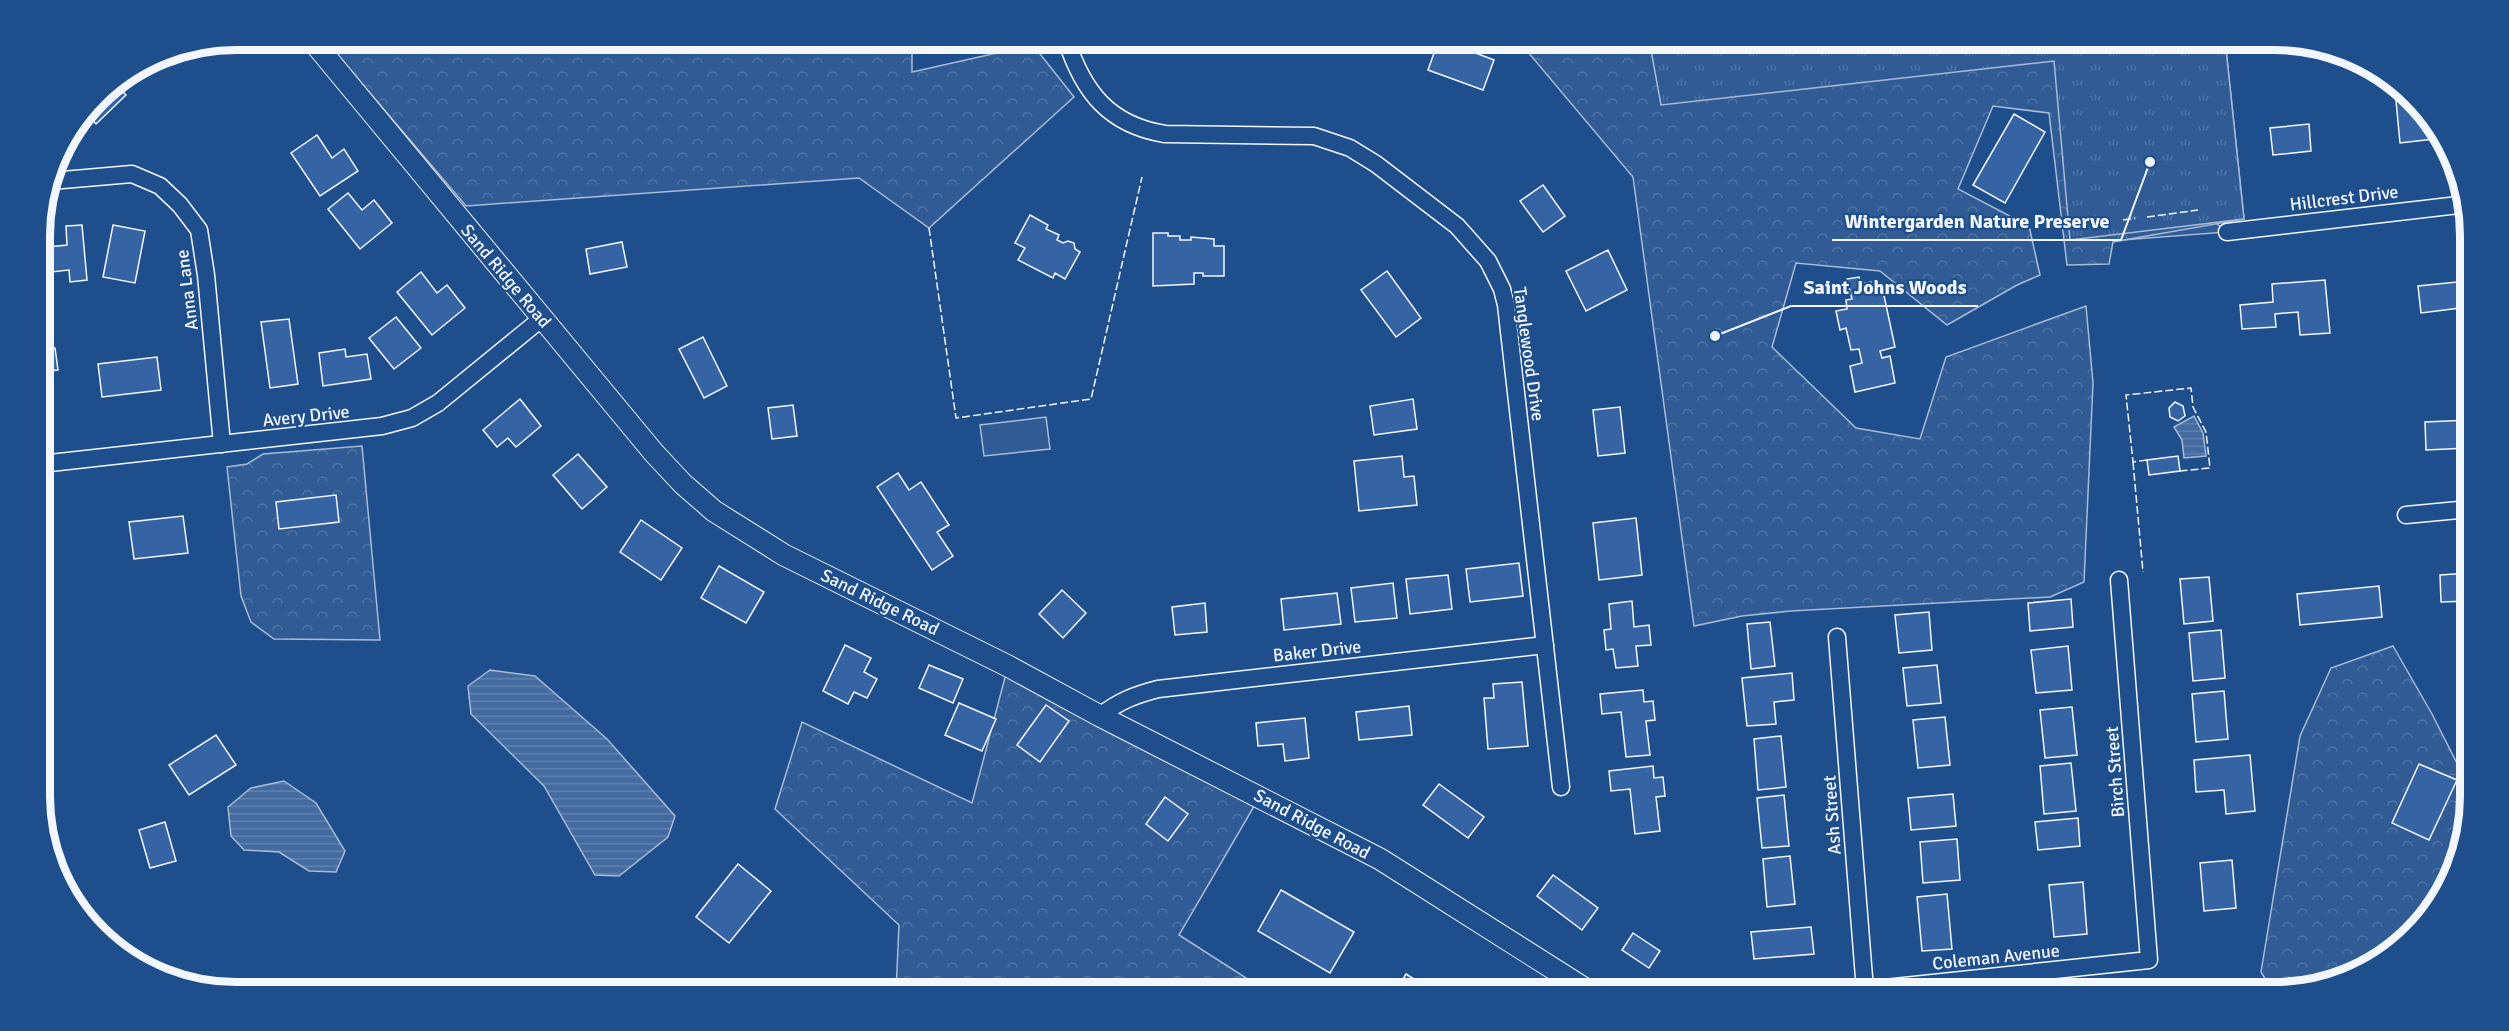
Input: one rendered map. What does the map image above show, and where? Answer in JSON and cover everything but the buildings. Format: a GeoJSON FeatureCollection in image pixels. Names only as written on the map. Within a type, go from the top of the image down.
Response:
{"type":"FeatureCollection","features":[{"type":"Feature","properties":{"kind":"street","name":"Sand Ridge Road"},"geometry":{"type":"LineString","coordinates":[[320,50],[654,453],[683,484],[714,511],[784,555],[1008,666],[1380,860],[1573,981]]}},
{"type":"Feature","properties":{"kind":"street","name":"Tanglewood Drive"},"geometry":{"type":"LineString","coordinates":[[1071,50],[1080,72],[1097,100],[1120,119],[1150,131],[1165,134],[1314,136],[1336,141],[1376,164],[1457,226],[1479,249],[1496,275],[1506,304],[1561,787]]}},
{"type":"Feature","properties":{"kind":"street","name":"Anna Lane"},"geometry":{"type":"LineString","coordinates":[[59,180],[132,174],[160,186],[180,205],[199,230],[206,275],[222,444]]}},
{"type":"Feature","properties":{"kind":"street","name":"Hillcrest Drive"},"geometry":{"type":"LineString","coordinates":[[2227,232],[2457,205]]}},
{"type":"Feature","properties":{"kind":"street","name":"Avery Drive"},"geometry":{"type":"LineString","coordinates":[[50,463],[360,430],[412,418],[438,403],[541,319]]}},
{"type":"Feature","properties":{"kind":"street"},"geometry":{"type":"LineString","coordinates":[[2406,515],[2460,510]]}},
{"type":"Feature","properties":{"kind":"street","name":"Birch Street"},"geometry":{"type":"LineString","coordinates":[[2119,580],[2149,960]]}},
{"type":"Feature","properties":{"kind":"street","name":"Ash Street"},"geometry":{"type":"LineString","coordinates":[[1837,637],[1864,981]]}},
{"type":"Feature","properties":{"kind":"street","name":"Baker Drive"},"geometry":{"type":"LineString","coordinates":[[1100,716],[1116,703],[1133,695],[1158,689],[1545,645]]}},
{"type":"Feature","properties":{"kind":"street","name":"Coleman Avenue"},"geometry":{"type":"LineString","coordinates":[[1949,981],[2149,960]]}},
{"type":"Feature","properties":{"kind":"shaded area"},"geometry":{"type":"Polygon","coordinates":[[[2207,216],[2227,232],[2122,240],[2207,216]]]}},
{"type":"Feature","properties":{"kind":"shaded area"},"geometry":{"type":"Polygon","coordinates":[[[2194,416],[2203,433],[2206,456],[2184,458],[2182,440],[2174,427],[2194,416]]]}},
{"type":"Feature","properties":{"kind":"shaded area"},"geometry":{"type":"Polygon","coordinates":[[[1046,417],[1050,449],[984,456],[980,425],[1046,417]]]}},
{"type":"Feature","properties":{"kind":"shaded area"},"geometry":{"type":"Polygon","coordinates":[[[490,670],[535,676],[607,739],[675,816],[668,837],[619,876],[595,875],[544,786],[471,714],[468,686],[490,670]]]}},
{"type":"Feature","properties":{"kind":"shaded area"},"geometry":{"type":"Polygon","coordinates":[[[284,781],[316,803],[345,851],[336,872],[309,871],[279,852],[244,850],[231,836],[228,807],[251,788],[284,781]]]}},
{"type":"Feature","properties":{"kind":"green space"},"geometry":{"type":"Polygon","coordinates":[[[333,50],[912,50],[912,72],[1011,50],[1037,50],[1074,97],[929,228],[859,178],[466,206],[333,50]]]}},
{"type":"Feature","properties":{"kind":"green space"},"geometry":{"type":"Polygon","coordinates":[[[1526,50],[2226,50],[2244,219],[2113,242],[2109,264],[2067,265],[2049,113],[1993,106],[1958,189],[2029,226],[2040,275],[2017,285],[1947,325],[1880,271],[1796,263],[1772,347],[1856,428],[1920,439],[1946,357],[2086,306],[2093,383],[2084,582],[2050,597],[1791,611],[1742,616],[1694,626],[1633,177],[1526,50]]]}},
{"type":"Feature","properties":{"kind":"green space"},"geometry":{"type":"Polygon","coordinates":[[[1651,50],[2226,50],[2244,219],[2070,240],[2054,61],[1661,105],[1651,50]]]}},
{"type":"Feature","properties":{"kind":"green space"},"geometry":{"type":"Polygon","coordinates":[[[362,446],[380,640],[274,639],[251,622],[241,596],[227,467],[247,464],[263,454],[362,446]]]}},
{"type":"Feature","properties":{"kind":"green space"},"geometry":{"type":"Polygon","coordinates":[[[2393,646],[2460,769],[2458,819],[2450,855],[2428,899],[2405,927],[2387,943],[2356,962],[2333,972],[2309,978],[2266,981],[2261,972],[2300,736],[2331,668],[2393,646]]]}},
{"type":"Feature","properties":{"kind":"green space"},"geometry":{"type":"Polygon","coordinates":[[[1008,666],[1260,796],[1179,935],[1252,982],[896,982],[899,925],[775,809],[802,722],[972,803],[1008,666]]]}},
{"type":"Feature","properties":{"kind":"fence"},"geometry":{"type":"LineString","coordinates":[[929,228],[956,418],[1091,399],[1142,177]]}},
{"type":"Feature","properties":{"kind":"fence"},"geometry":{"type":"LineString","coordinates":[[2147,217],[2198,210]]}},
{"type":"Feature","properties":{"kind":"fence"},"geometry":{"type":"LineString","coordinates":[[2123,220],[2135,218]]}},
{"type":"Feature","properties":{"kind":"fence"},"geometry":{"type":"LineString","coordinates":[[2147,460],[2133,462],[2126,395],[2191,388],[2193,407],[2206,432],[2210,468],[2180,471]]}},
{"type":"Feature","properties":{"kind":"fence"},"geometry":{"type":"LineString","coordinates":[[2133,462],[2143,572]]}},
{"type":"Feature","properties":{"kind":"place","name":"Wintergarden Nature Preserve"},"geometry":{"type":"Point","coordinates":[2150,162]}},
{"type":"Feature","properties":{"kind":"place","name":"Saint Johns Woods"},"geometry":{"type":"Point","coordinates":[1715,336]}}]}
